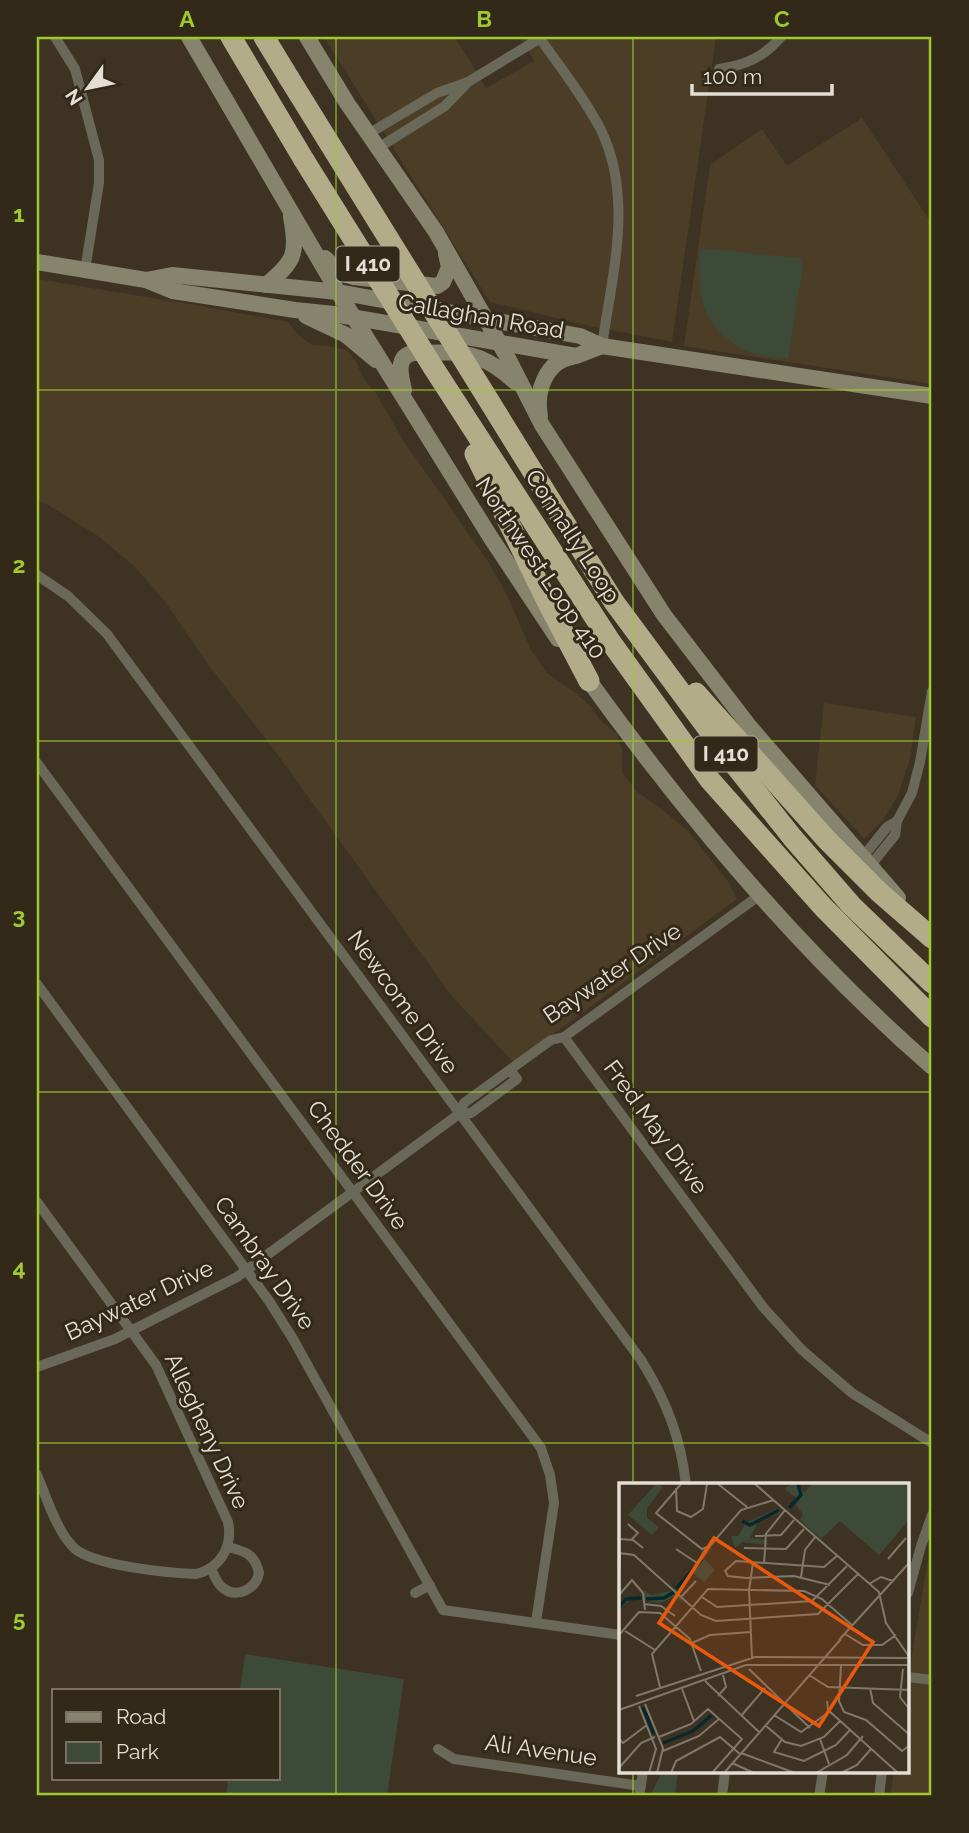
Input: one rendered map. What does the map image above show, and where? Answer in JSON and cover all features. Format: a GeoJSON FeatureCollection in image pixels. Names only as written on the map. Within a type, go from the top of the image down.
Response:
{"type":"FeatureCollection","features":[{"type":"Feature","properties":{"kind":"highway","name":"Connally Loop"},"geometry":{"type":"LineString","coordinates":[[231,37],[433,367],[610,641],[710,780],[823,907],[932,1017]]}},
{"type":"Feature","properties":{"kind":"highway","name":"Connally Loop"},"geometry":{"type":"LineString","coordinates":[[264,37],[614,602],[734,764],[792,837],[851,905],[932,982]]}},
{"type":"Feature","properties":{"kind":"highway"},"geometry":{"type":"LineString","coordinates":[[433,367],[589,681]]}},
{"type":"Feature","properties":{"kind":"highway"},"geometry":{"type":"LineString","coordinates":[[551,501],[697,694],[827,840],[879,892],[932,936]]}},
{"type":"Feature","properties":{"kind":"main road","name":"Northwest Loop 410"},"geometry":{"type":"LineString","coordinates":[[189,37],[338,292],[526,592],[589,681],[665,782],[760,895],[847,988],[932,1067]]}},
{"type":"Feature","properties":{"kind":"main road"},"geometry":{"type":"LineString","coordinates":[[306,37],[368,134],[436,232],[542,425],[598,515],[688,648],[750,726],[932,936]]}},
{"type":"Feature","properties":{"kind":"main road"},"geometry":{"type":"LineString","coordinates":[[266,285],[282,271],[294,254],[296,243],[289,204]]}},
{"type":"Feature","properties":{"kind":"main road"},"geometry":{"type":"LineString","coordinates":[[313,246],[341,273],[354,277],[437,286],[443,282],[449,260],[436,232]]}},
{"type":"Feature","properties":{"kind":"main road","name":"Callaghan Road"},"geometry":{"type":"LineString","coordinates":[[37,262],[146,280],[173,291],[355,317],[576,356],[602,345]]}},
{"type":"Feature","properties":{"kind":"main road","name":"Callaghan Road"},"geometry":{"type":"LineString","coordinates":[[146,280],[172,275],[338,292],[580,336],[602,345],[932,396]]}},
{"type":"Feature","properties":{"kind":"main road"},"geometry":{"type":"LineString","coordinates":[[295,310],[345,335],[390,374]]}},
{"type":"Feature","properties":{"kind":"main road"},"geometry":{"type":"LineString","coordinates":[[406,400],[401,367],[406,354],[413,353],[457,352],[482,357],[500,368],[525,391]]}},
{"type":"Feature","properties":{"kind":"main road"},"geometry":{"type":"LineString","coordinates":[[542,425],[538,405],[543,382],[555,364],[576,356]]}},
{"type":"Feature","properties":{"kind":"street"},"geometry":{"type":"LineString","coordinates":[[55,37],[75,69],[99,160],[99,183],[85,270]]}},
{"type":"Feature","properties":{"kind":"street"},"geometry":{"type":"LineString","coordinates":[[368,134],[437,93],[468,82],[540,37],[593,116],[615,169],[620,218],[602,345]]}},
{"type":"Feature","properties":{"kind":"street"},"geometry":{"type":"LineString","coordinates":[[719,69],[759,58],[781,37]]}},
{"type":"Feature","properties":{"kind":"street"},"geometry":{"type":"LineString","coordinates":[[378,148],[445,106],[468,82]]}},
{"type":"Feature","properties":{"kind":"street","name":"Newcome Drive"},"geometry":{"type":"LineString","coordinates":[[37,575],[68,596],[107,634],[655,1383],[677,1435],[686,1483]]}},
{"type":"Feature","properties":{"kind":"street"},"geometry":{"type":"LineString","coordinates":[[866,862],[895,835],[897,821],[917,778],[932,691]]}},
{"type":"Feature","properties":{"kind":"street","name":"Chedder Drive"},"geometry":{"type":"LineString","coordinates":[[37,763],[541,1448],[550,1475],[554,1503],[536,1622]]}},
{"type":"Feature","properties":{"kind":"street","name":"Baywater Drive"},"geometry":{"type":"LineString","coordinates":[[37,1367],[107,1342],[225,1284],[459,1114],[471,1113],[551,1040],[564,1037],[760,895]]}},
{"type":"Feature","properties":{"kind":"street","name":"Cambray Drive"},"geometry":{"type":"LineString","coordinates":[[37,984],[246,1270],[293,1339],[443,1610],[619,1635]]}},
{"type":"Feature","properties":{"kind":"street","name":"Fred May Drive"},"geometry":{"type":"LineString","coordinates":[[564,1037],[763,1307],[802,1350],[852,1393],[932,1444]]}},
{"type":"Feature","properties":{"kind":"street","name":"Allegheny Drive"},"geometry":{"type":"LineString","coordinates":[[37,1202],[156,1365],[228,1522],[226,1550],[247,1551],[255,1560],[259,1573],[247,1591],[231,1592],[219,1584],[211,1568]]}},
{"type":"Feature","properties":{"kind":"street"},"geometry":{"type":"LineString","coordinates":[[702,1250],[713,1241]]}},
{"type":"Feature","properties":{"kind":"street"},"geometry":{"type":"LineString","coordinates":[[37,1475],[65,1536],[82,1554],[98,1561],[196,1574],[211,1568],[226,1550]]}},
{"type":"Feature","properties":{"kind":"street"},"geometry":{"type":"LineString","coordinates":[[909,1589],[920,1546],[932,1515]]}},
{"type":"Feature","properties":{"kind":"street"},"geometry":{"type":"LineString","coordinates":[[415,1593],[430,1585]]}},
{"type":"Feature","properties":{"kind":"street"},"geometry":{"type":"LineString","coordinates":[[909,1676],[932,1680]]}},
{"type":"Feature","properties":{"kind":"street","name":"Ali Avenue"},"geometry":{"type":"LineString","coordinates":[[438,1749],[454,1759],[640,1791]]}},
{"type":"Feature","properties":{"kind":"street"},"geometry":{"type":"LineString","coordinates":[[640,1791],[643,1773]]}},
{"type":"Feature","properties":{"kind":"street"},"geometry":{"type":"LineString","coordinates":[[722,1796],[725,1773]]}},
{"type":"Feature","properties":{"kind":"street"},"geometry":{"type":"LineString","coordinates":[[819,1796],[823,1773]]}},
{"type":"Feature","properties":{"kind":"street"},"geometry":{"type":"LineString","coordinates":[[879,1796],[882,1773]]}},
{"type":"Feature","properties":{"kind":"shaded area"},"geometry":{"type":"Polygon","coordinates":[[[324,37],[455,37],[486,88],[534,61],[520,37],[716,37],[672,342],[490,302],[324,37]]]}},
{"type":"Feature","properties":{"kind":"shaded area"},"geometry":{"type":"Polygon","coordinates":[[[862,118],[932,224],[932,384],[684,346],[710,165],[762,129],[787,166],[862,118]]]}},
{"type":"Feature","properties":{"kind":"shaded area"},"geometry":{"type":"Polygon","coordinates":[[[37,279],[288,322],[298,335],[312,345],[347,350],[403,440],[489,563],[507,595],[531,650],[547,673],[576,693],[602,722],[617,734],[622,750],[622,772],[636,791],[688,831],[730,884],[737,899],[514,1063],[451,995],[275,751],[204,659],[164,600],[134,566],[98,536],[37,500],[37,279]]]}},
{"type":"Feature","properties":{"kind":"shaded area"},"geometry":{"type":"Polygon","coordinates":[[[824,703],[916,717],[910,759],[898,795],[883,820],[864,839],[815,785],[824,703]]]}},
{"type":"Feature","properties":{"kind":"shaded area"},"geometry":{"type":"Polygon","coordinates":[[[932,1551],[932,1796],[890,1796],[894,1773],[909,1773],[909,1671],[927,1565],[932,1551]]]}},
{"type":"Feature","properties":{"kind":"green space"},"geometry":{"type":"Polygon","coordinates":[[[700,248],[799,258],[803,265],[788,359],[748,352],[717,329],[702,298],[700,248]]]}},
{"type":"Feature","properties":{"kind":"green space"},"geometry":{"type":"Polygon","coordinates":[[[245,1654],[404,1679],[387,1796],[226,1796],[228,1780],[280,1780],[280,1689],[240,1689],[245,1654]]]}},
{"type":"Feature","properties":{"kind":"green space"},"geometry":{"type":"Polygon","coordinates":[[[662,1773],[678,1773],[675,1796],[650,1796],[662,1773]]]}}]}
